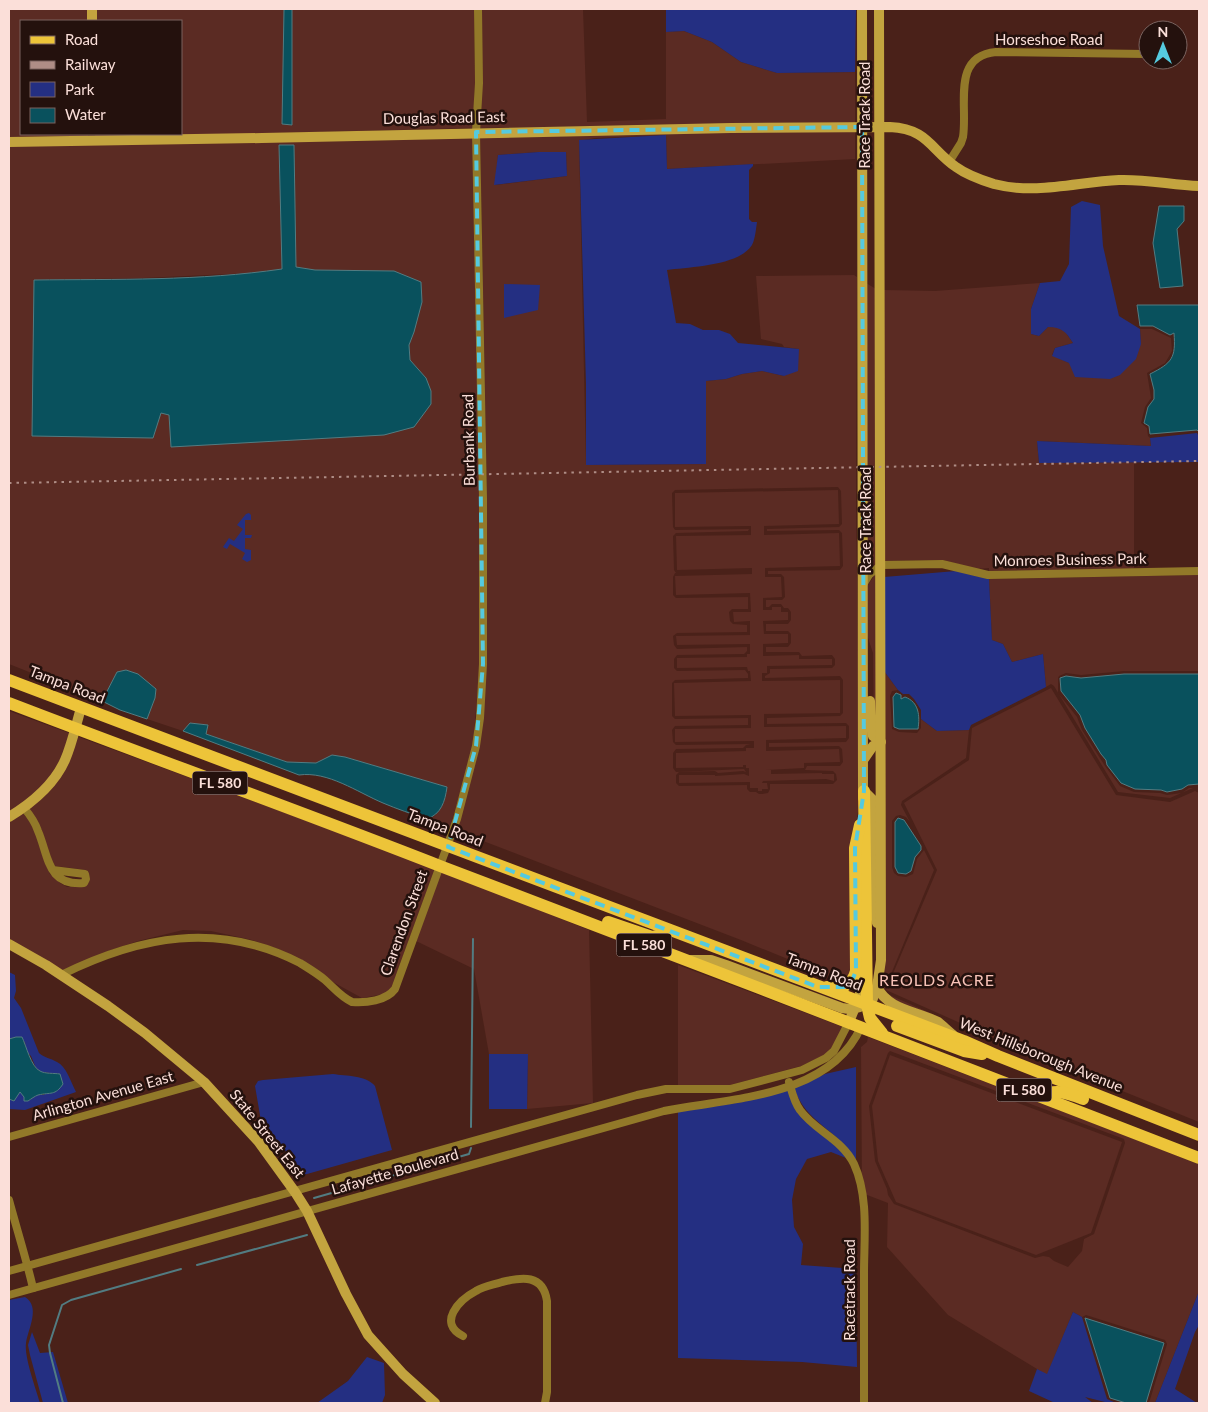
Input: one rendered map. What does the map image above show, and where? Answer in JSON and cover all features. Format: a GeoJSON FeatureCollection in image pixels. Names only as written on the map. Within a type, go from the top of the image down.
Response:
{"type":"FeatureCollection","features":[{"type":"Feature","properties":{"kind":"main road","name":"Race Track Road"},"geometry":{"type":"LineString","coordinates":[[862,9],[864,791],[860,822],[861,982],[863,1011]]}},
{"type":"Feature","properties":{"kind":"main road","name":"Race Track Road"},"geometry":{"type":"LineString","coordinates":[[863,1011],[877,987],[881,960],[880,9]]}},
{"type":"Feature","properties":{"kind":"main road","name":"Douglas Road East"},"geometry":{"type":"LineString","coordinates":[[9,142],[92,138],[880,126],[903,128],[920,135],[933,145],[949,162],[973,177],[995,184],[1018,188],[1046,188],[1128,180],[1199,186]]}},
{"type":"Feature","properties":{"kind":"main road"},"geometry":{"type":"LineString","coordinates":[[863,621],[881,609]]}},
{"type":"Feature","properties":{"kind":"main road"},"geometry":{"type":"LineString","coordinates":[[863,636],[869,653],[872,731],[876,739],[881,742]]}},
{"type":"Feature","properties":{"kind":"main road","name":"Tampa Road"},"geometry":{"type":"LineString","coordinates":[[9,680],[818,986],[863,1011]]}},
{"type":"Feature","properties":{"kind":"main road","name":"FL 580"},"geometry":{"type":"LineString","coordinates":[[9,703],[440,865],[684,960],[863,1011],[885,1036],[1199,1158]]}},
{"type":"Feature","properties":{"kind":"main road"},"geometry":{"type":"LineString","coordinates":[[9,817],[24,808],[45,789],[65,760],[81,708]]}},
{"type":"Feature","properties":{"kind":"main road"},"geometry":{"type":"LineString","coordinates":[[864,760],[867,752],[881,742]]}},
{"type":"Feature","properties":{"kind":"main road"},"geometry":{"type":"LineString","coordinates":[[864,791],[873,785],[881,770]]}},
{"type":"Feature","properties":{"kind":"main road"},"geometry":{"type":"LineString","coordinates":[[864,791],[872,800],[874,806],[874,911],[881,939]]}},
{"type":"Feature","properties":{"kind":"main road"},"geometry":{"type":"LineString","coordinates":[[864,791],[863,1011],[964,1051],[998,1056]]}},
{"type":"Feature","properties":{"kind":"main road"},"geometry":{"type":"LineString","coordinates":[[818,986],[844,987],[851,983],[856,972],[855,848],[860,822]]}},
{"type":"Feature","properties":{"kind":"main road"},"geometry":{"type":"LineString","coordinates":[[552,910],[587,914],[652,937],[663,935],[669,930]]}},
{"type":"Feature","properties":{"kind":"main road","name":"State Street East"},"geometry":{"type":"LineString","coordinates":[[9,944],[61,975],[145,1033],[204,1082],[258,1141],[295,1192],[307,1211],[346,1294],[368,1335],[403,1374],[435,1403]]}},
{"type":"Feature","properties":{"kind":"main road"},"geometry":{"type":"LineString","coordinates":[[877,987],[889,1003],[939,1023],[958,1039]]}},
{"type":"Feature","properties":{"kind":"main road","name":"West Hillsborough Avenue"},"geometry":{"type":"LineString","coordinates":[[863,1011],[958,1039],[1199,1135]]}},
{"type":"Feature","properties":{"kind":"main road"},"geometry":{"type":"LineString","coordinates":[[1038,1096],[1052,1091],[1068,1093],[1130,1117],[1145,1114]]}},
{"type":"Feature","properties":{"kind":"main road"},"geometry":{"type":"LineString","coordinates":[[1132,1132],[1159,1133],[1199,1149]]}},
{"type":"Feature","properties":{"kind":"street","name":"Burbank Road"},"geometry":{"type":"LineString","coordinates":[[440,865],[457,818],[476,746],[483,664],[483,498],[476,132],[479,83],[478,9]]}},
{"type":"Feature","properties":{"kind":"street","name":"Horseshoe Road"},"geometry":{"type":"LineString","coordinates":[[949,162],[962,143],[965,81],[968,68],[975,58],[996,52],[1138,54]]}},
{"type":"Feature","properties":{"kind":"street","name":"Monroes Business Park"},"geometry":{"type":"LineString","coordinates":[[881,565],[942,564],[988,575],[1199,571]]}},
{"type":"Feature","properties":{"kind":"street"},"geometry":{"type":"LineString","coordinates":[[863,585],[869,575],[881,565]]}},
{"type":"Feature","properties":{"kind":"street"},"geometry":{"type":"LineString","coordinates":[[24,808],[36,826],[47,859],[53,870]]}},
{"type":"Feature","properties":{"kind":"street","name":"Clarendon Street"},"geometry":{"type":"LineString","coordinates":[[61,975],[138,944],[196,937],[251,943],[301,964],[352,1002],[381,999],[389,996],[395,989],[440,865]]}},
{"type":"Feature","properties":{"kind":"street","name":"Lafayette Boulevard"},"geometry":{"type":"LineString","coordinates":[[9,1272],[637,1095],[666,1089],[730,1089],[786,1075],[808,1068],[826,1058],[863,1011]]}},
{"type":"Feature","properties":{"kind":"street","name":"Lafayette Boulevard"},"geometry":{"type":"LineString","coordinates":[[9,1295],[664,1111],[742,1098],[790,1085],[811,1077],[835,1063],[854,1042],[863,1011]]}},
{"type":"Feature","properties":{"kind":"street"},"geometry":{"type":"LineString","coordinates":[[786,1075],[790,1085]]}},
{"type":"Feature","properties":{"kind":"street","name":"Arlington Avenue East"},"geometry":{"type":"LineString","coordinates":[[9,1137],[204,1082]]}},
{"type":"Feature","properties":{"kind":"street","name":"Racetrack Road"},"geometry":{"type":"LineString","coordinates":[[790,1085],[794,1100],[801,1111],[843,1148],[860,1178],[864,1211],[864,1403]]}},
{"type":"Feature","properties":{"kind":"street"},"geometry":{"type":"LineString","coordinates":[[9,1200],[34,1288]]}},
{"type":"Feature","properties":{"kind":"street"},"geometry":{"type":"LineString","coordinates":[[463,1336],[450,1326],[450,1318],[456,1308],[476,1290],[520,1278],[531,1279],[540,1285],[545,1292],[546,1300],[547,1392],[545,1403]]}},
{"type":"Feature","properties":{"kind":"highlighted area"},"geometry":{"type":"Polygon","coordinates":[[[862,127],[864,791],[855,848],[856,971],[851,983],[844,987],[818,987],[448,847],[476,746],[483,664],[476,132],[862,127]]]}},
{"type":"Feature","properties":{"kind":"shaded area"},"geometry":{"type":"Polygon","coordinates":[[[9,9],[88,9],[89,20],[20,20],[20,135],[88,135],[88,138],[9,138],[9,9]]]}},
{"type":"Feature","properties":{"kind":"shaded area"},"geometry":{"type":"Polygon","coordinates":[[[95,9],[284,9],[282,124],[292,125],[292,9],[474,9],[475,83],[473,128],[95,138],[95,135],[182,135],[182,20],[95,20],[95,9]]]}},
{"type":"Feature","properties":{"kind":"shaded area"},"geometry":{"type":"Polygon","coordinates":[[[481,9],[583,9],[587,122],[666,119],[666,32],[684,31],[712,42],[741,62],[777,73],[855,72],[855,123],[480,128],[481,9]]]}},
{"type":"Feature","properties":{"kind":"shaded area"},"geometry":{"type":"Polygon","coordinates":[[[855,130],[855,159],[667,169],[666,135],[595,138],[579,141],[586,465],[706,464],[706,381],[726,379],[762,371],[784,376],[799,349],[784,347],[782,344],[761,339],[756,276],[854,275],[857,277],[856,505],[860,797],[857,819],[853,971],[844,982],[741,940],[457,831],[479,747],[486,664],[487,498],[480,136],[855,130]],[[566,152],[498,155],[495,185],[567,176],[566,152]],[[838,487],[675,490],[672,493],[673,527],[675,530],[749,529],[748,531],[676,533],[673,536],[674,570],[676,573],[673,577],[673,595],[676,598],[748,597],[748,609],[732,609],[729,612],[730,621],[733,624],[747,625],[747,632],[677,633],[673,636],[674,645],[677,649],[747,647],[747,651],[744,654],[677,655],[674,659],[674,668],[677,671],[745,670],[748,678],[675,680],[672,683],[672,716],[675,719],[748,718],[748,725],[675,726],[672,730],[673,742],[676,745],[751,744],[743,748],[676,749],[673,753],[673,768],[676,772],[744,769],[746,772],[679,772],[676,775],[676,783],[679,786],[747,785],[747,789],[750,792],[759,794],[768,793],[770,784],[833,784],[837,780],[836,774],[833,771],[805,770],[807,766],[840,766],[843,762],[842,749],[839,746],[769,747],[769,743],[846,742],[849,738],[849,726],[846,723],[767,724],[767,718],[840,716],[843,713],[843,680],[840,676],[765,678],[770,673],[770,669],[832,668],[835,665],[835,659],[832,655],[802,656],[799,652],[766,652],[766,647],[788,647],[791,643],[791,634],[788,631],[766,631],[766,624],[788,624],[791,620],[791,612],[781,604],[772,604],[766,607],[766,600],[782,600],[785,597],[784,577],[781,574],[768,574],[768,571],[840,570],[843,566],[842,533],[839,530],[767,531],[767,529],[839,527],[842,524],[841,491],[838,487]]]}},
{"type":"Feature","properties":{"kind":"shaded area"},"geometry":{"type":"Polygon","coordinates":[[[473,136],[480,498],[480,664],[473,745],[450,828],[427,819],[435,816],[446,796],[447,787],[345,757],[332,755],[316,763],[287,762],[206,734],[208,725],[190,723],[183,731],[147,719],[155,698],[138,674],[126,671],[117,672],[102,701],[9,664],[9,146],[473,136]],[[294,145],[279,146],[282,269],[251,273],[143,278],[34,280],[161,413],[169,415],[171,447],[426,378],[410,360],[409,345],[414,332],[394,271],[315,270],[296,267],[294,145]]]}},
{"type":"Feature","properties":{"kind":"shaded area"},"geometry":{"type":"Polygon","coordinates":[[[866,283],[876,289],[877,563],[867,572],[866,283]]]}},
{"type":"Feature","properties":{"kind":"shaded area"},"geometry":{"type":"Polygon","coordinates":[[[1040,283],[1031,309],[1031,334],[1039,336],[1048,327],[1064,330],[1073,343],[1055,348],[1052,355],[1069,363],[1141,344],[1140,329],[1152,329],[1171,338],[1172,351],[1165,363],[1147,373],[1151,398],[1145,407],[1141,423],[1147,428],[1151,446],[1037,441],[1039,463],[1134,462],[1134,569],[989,571],[989,568],[977,569],[943,560],[884,561],[884,290],[935,291],[1040,283]]]}},
{"type":"Feature","properties":{"kind":"shaded area"},"geometry":{"type":"Polygon","coordinates":[[[838,490],[839,524],[764,526],[764,535],[839,533],[840,566],[765,568],[765,577],[781,577],[782,597],[763,598],[763,610],[781,607],[781,612],[788,612],[788,620],[763,621],[764,634],[788,634],[788,643],[763,644],[763,656],[799,655],[799,659],[832,659],[832,665],[767,666],[767,673],[762,673],[762,681],[840,680],[840,713],[764,714],[764,727],[846,726],[846,738],[766,740],[766,751],[839,749],[840,762],[804,763],[804,768],[766,770],[771,770],[771,774],[834,774],[834,781],[826,779],[763,781],[762,783],[767,783],[768,789],[762,789],[762,791],[758,791],[758,788],[750,788],[750,782],[679,783],[679,775],[715,776],[744,774],[749,776],[749,768],[746,768],[746,765],[743,765],[743,767],[676,768],[676,753],[746,751],[746,748],[754,748],[754,741],[675,742],[675,729],[751,728],[751,715],[675,716],[674,683],[751,681],[750,671],[748,671],[747,667],[677,668],[677,658],[747,657],[747,654],[750,654],[750,644],[677,645],[676,636],[750,635],[750,621],[734,622],[733,612],[751,612],[750,593],[676,595],[675,576],[752,574],[752,568],[677,570],[676,536],[751,535],[751,526],[675,527],[675,493],[838,490]]]}},
{"type":"Feature","properties":{"kind":"shaded area"},"geometry":{"type":"Polygon","coordinates":[[[877,572],[878,735],[874,725],[873,653],[867,635],[867,586],[877,572]]]}},
{"type":"Feature","properties":{"kind":"shaded area"},"geometry":{"type":"Polygon","coordinates":[[[1199,575],[1199,671],[1124,671],[1081,675],[1066,673],[1058,678],[1058,693],[1051,684],[1046,687],[1043,654],[1012,662],[1003,644],[992,640],[989,579],[1199,575]]]}},
{"type":"Feature","properties":{"kind":"shaded area"},"geometry":{"type":"Polygon","coordinates":[[[884,671],[898,690],[892,691],[890,696],[892,729],[899,732],[917,733],[921,728],[921,719],[937,731],[969,730],[966,758],[902,801],[901,805],[910,822],[906,817],[900,815],[896,816],[892,821],[892,867],[894,873],[898,876],[906,877],[913,874],[917,859],[924,850],[934,870],[884,991],[951,1022],[891,999],[884,994],[881,988],[885,941],[884,671]]]}},
{"type":"Feature","properties":{"kind":"shaded area"},"geometry":{"type":"Polygon","coordinates":[[[1051,688],[1116,795],[1170,802],[1195,791],[1199,793],[1199,1122],[1021,1050],[886,990],[937,870],[904,803],[969,760],[972,728],[1051,688]]]}},
{"type":"Feature","properties":{"kind":"shaded area"},"geometry":{"type":"Polygon","coordinates":[[[1059,694],[1077,717],[1082,730],[1120,786],[1134,792],[1167,795],[1181,793],[1170,798],[1118,792],[1059,694]]]}},
{"type":"Feature","properties":{"kind":"shaded area"},"geometry":{"type":"Polygon","coordinates":[[[9,711],[69,733],[62,759],[48,781],[36,794],[9,813],[9,711]]]}},
{"type":"Feature","properties":{"kind":"shaded area"},"geometry":{"type":"Polygon","coordinates":[[[76,736],[435,868],[391,989],[384,994],[362,998],[331,981],[303,961],[278,949],[252,940],[211,931],[183,930],[138,941],[61,971],[9,940],[9,822],[23,813],[36,834],[50,874],[60,883],[67,887],[84,886],[90,878],[86,870],[55,866],[50,858],[42,831],[29,809],[76,736]]]}},
{"type":"Feature","properties":{"kind":"shaded area"},"geometry":{"type":"Polygon","coordinates":[[[441,871],[589,930],[593,1103],[527,1109],[528,1054],[489,1054],[474,969],[416,941],[441,871]]]}},
{"type":"Feature","properties":{"kind":"shaded area"},"geometry":{"type":"Polygon","coordinates":[[[678,965],[843,1027],[831,1049],[825,1055],[801,1066],[730,1085],[678,1085],[678,965]]]}},
{"type":"Feature","properties":{"kind":"shaded area"},"geometry":{"type":"Polygon","coordinates":[[[868,1037],[1199,1164],[1199,1291],[1155,1403],[1149,1403],[1167,1344],[1165,1340],[1086,1315],[1082,1317],[1073,1312],[1047,1375],[948,1315],[887,1247],[888,1203],[862,1193],[861,1047],[867,1042],[868,1037]],[[890,1051],[869,1106],[875,1161],[888,1195],[894,1204],[1035,1258],[1049,1257],[1068,1267],[1082,1251],[1084,1239],[1094,1234],[1125,1143],[1124,1139],[890,1051]]]}},
{"type":"Feature","properties":{"kind":"shaded area"},"geometry":{"type":"Polygon","coordinates":[[[890,1055],[1122,1142],[1091,1233],[1036,1255],[896,1202],[878,1161],[872,1106],[890,1055]]]}},
{"type":"Feature","properties":{"kind":"green space"},"geometry":{"type":"Polygon","coordinates":[[[666,9],[856,9],[855,72],[777,73],[741,62],[712,42],[684,31],[666,32],[666,9]]]}},
{"type":"Feature","properties":{"kind":"green space"},"geometry":{"type":"Polygon","coordinates":[[[666,135],[667,169],[753,164],[749,170],[749,219],[752,222],[757,222],[755,237],[752,245],[746,252],[713,264],[667,270],[676,323],[690,324],[703,330],[719,330],[730,334],[738,343],[799,349],[798,371],[784,376],[762,371],[726,379],[706,381],[706,464],[586,465],[586,384],[579,140],[666,135]]]}},
{"type":"Feature","properties":{"kind":"green space"},"geometry":{"type":"Polygon","coordinates":[[[566,152],[567,176],[494,185],[498,155],[566,152]]]}},
{"type":"Feature","properties":{"kind":"green space"},"geometry":{"type":"Polygon","coordinates":[[[1082,201],[1100,205],[1103,246],[1119,316],[1140,329],[1141,344],[1136,359],[1120,375],[1110,379],[1075,377],[1069,363],[1052,356],[1055,348],[1073,343],[1066,333],[1060,329],[1048,327],[1039,336],[1031,334],[1031,309],[1040,283],[1060,281],[1069,264],[1071,207],[1082,201]]]}},
{"type":"Feature","properties":{"kind":"green space"},"geometry":{"type":"Polygon","coordinates":[[[504,284],[540,285],[538,310],[504,318],[504,284]]]}},
{"type":"Feature","properties":{"kind":"green space"},"geometry":{"type":"Polygon","coordinates":[[[1197,433],[1199,437],[1199,462],[1039,463],[1037,441],[1151,446],[1150,438],[1197,433]]]}},
{"type":"Feature","properties":{"kind":"green space"},"geometry":{"type":"Polygon","coordinates":[[[249,513],[251,520],[245,520],[245,535],[252,535],[251,538],[245,538],[245,549],[251,550],[251,560],[247,562],[242,559],[245,553],[230,544],[227,549],[223,547],[229,538],[234,541],[243,529],[237,525],[249,513]]]}},
{"type":"Feature","properties":{"kind":"green space"},"geometry":{"type":"Polygon","coordinates":[[[956,571],[989,579],[992,640],[1003,644],[1012,662],[1043,654],[1046,687],[971,725],[969,730],[937,731],[921,719],[921,710],[914,699],[909,694],[903,694],[898,690],[884,671],[884,577],[956,571]]]}},
{"type":"Feature","properties":{"kind":"green space"},"geometry":{"type":"Polygon","coordinates":[[[9,972],[15,975],[16,991],[14,998],[21,1008],[39,1053],[63,1067],[76,1092],[25,1110],[9,1109],[9,1099],[14,1101],[20,1091],[28,1101],[37,1095],[44,1095],[60,1074],[41,1072],[36,1068],[31,1056],[26,1051],[25,1042],[16,1037],[9,1039],[9,972]]]}},
{"type":"Feature","properties":{"kind":"green space"},"geometry":{"type":"Polygon","coordinates":[[[489,1054],[528,1054],[527,1109],[489,1109],[489,1054]]]}},
{"type":"Feature","properties":{"kind":"green space"},"geometry":{"type":"Polygon","coordinates":[[[856,1067],[856,1160],[840,1141],[806,1110],[794,1088],[825,1074],[856,1067]]]}},
{"type":"Feature","properties":{"kind":"green space"},"geometry":{"type":"Polygon","coordinates":[[[333,1074],[361,1078],[375,1086],[392,1150],[300,1176],[287,1153],[261,1121],[255,1086],[258,1081],[263,1080],[333,1074]]]}},
{"type":"Feature","properties":{"kind":"green space"},"geometry":{"type":"Polygon","coordinates":[[[788,1090],[792,1102],[846,1158],[831,1152],[807,1159],[796,1179],[792,1200],[794,1227],[803,1244],[801,1265],[856,1269],[857,1367],[802,1362],[678,1358],[678,1112],[742,1102],[788,1090]]]}},
{"type":"Feature","properties":{"kind":"green space"},"geometry":{"type":"Polygon","coordinates":[[[1199,1291],[1199,1325],[1175,1389],[1197,1403],[1155,1403],[1199,1291]]]}},
{"type":"Feature","properties":{"kind":"green space"},"geometry":{"type":"Polygon","coordinates":[[[25,1297],[30,1301],[33,1312],[26,1349],[40,1403],[9,1403],[9,1300],[25,1297]]]}},
{"type":"Feature","properties":{"kind":"green space"},"geometry":{"type":"Polygon","coordinates":[[[1073,1312],[1082,1317],[1107,1399],[1116,1403],[1085,1397],[1093,1403],[1055,1403],[1029,1391],[1037,1369],[1047,1374],[1073,1312]]]}},
{"type":"Feature","properties":{"kind":"green space"},"geometry":{"type":"Polygon","coordinates":[[[32,1332],[40,1353],[53,1352],[68,1403],[43,1403],[28,1345],[32,1332]]]}},
{"type":"Feature","properties":{"kind":"green space"},"geometry":{"type":"Polygon","coordinates":[[[367,1357],[384,1363],[385,1395],[382,1403],[317,1403],[348,1381],[367,1357]]]}},
{"type":"Feature","properties":{"kind":"water"},"geometry":{"type":"Polygon","coordinates":[[[284,9],[292,9],[292,125],[282,124],[284,9]]]}},
{"type":"Feature","properties":{"kind":"water"},"geometry":{"type":"Polygon","coordinates":[[[279,145],[294,145],[296,267],[315,270],[394,271],[421,282],[422,302],[409,345],[410,360],[426,378],[431,391],[431,404],[414,427],[384,435],[171,447],[169,415],[161,413],[153,438],[32,436],[34,280],[220,276],[282,269],[279,145]]]}},
{"type":"Feature","properties":{"kind":"water"},"geometry":{"type":"Polygon","coordinates":[[[1159,206],[1184,206],[1184,221],[1177,229],[1183,286],[1160,288],[1153,243],[1159,206]]]}},
{"type":"Feature","properties":{"kind":"water"},"geometry":{"type":"Polygon","coordinates":[[[1137,305],[1199,305],[1199,432],[1197,430],[1150,434],[1149,426],[1144,423],[1148,407],[1154,399],[1150,374],[1168,363],[1171,359],[1174,348],[1174,333],[1170,335],[1153,326],[1140,326],[1137,305]]]}},
{"type":"Feature","properties":{"kind":"water"},"geometry":{"type":"Polygon","coordinates":[[[126,670],[138,674],[156,689],[155,698],[147,719],[120,710],[102,701],[117,672],[126,670]]]}},
{"type":"Feature","properties":{"kind":"water"},"geometry":{"type":"Polygon","coordinates":[[[1124,674],[1199,674],[1199,784],[1188,785],[1182,789],[1167,792],[1135,789],[1121,783],[1107,765],[1106,760],[1085,728],[1080,715],[1061,691],[1060,678],[1066,676],[1081,678],[1124,674]]]}},
{"type":"Feature","properties":{"kind":"water"},"geometry":{"type":"Polygon","coordinates":[[[896,693],[901,695],[901,699],[905,697],[910,699],[916,706],[919,719],[918,729],[899,729],[894,727],[893,697],[896,693]]]}},
{"type":"Feature","properties":{"kind":"water"},"geometry":{"type":"Polygon","coordinates":[[[190,723],[208,725],[206,734],[287,762],[316,763],[332,755],[345,757],[447,787],[445,798],[439,811],[427,819],[383,803],[331,779],[321,776],[299,775],[183,731],[190,723]]]}},
{"type":"Feature","properties":{"kind":"water"},"geometry":{"type":"Polygon","coordinates":[[[898,818],[904,820],[921,846],[911,871],[906,874],[898,873],[895,867],[895,822],[898,818]]]}},
{"type":"Feature","properties":{"kind":"water"},"geometry":{"type":"Polygon","coordinates":[[[22,1037],[31,1061],[37,1069],[44,1073],[60,1074],[63,1084],[58,1090],[38,1095],[28,1101],[24,1101],[24,1097],[20,1092],[14,1101],[9,1099],[9,1039],[22,1037]]]}},
{"type":"Feature","properties":{"kind":"water"},"geometry":{"type":"Polygon","coordinates":[[[1085,1318],[1164,1343],[1146,1403],[1126,1403],[1110,1398],[1085,1318]]]}},
{"type":"Feature","properties":{"kind":"waterway"},"geometry":{"type":"LineString","coordinates":[[471,1127],[473,939]]}},
{"type":"Feature","properties":{"kind":"waterway"},"geometry":{"type":"LineString","coordinates":[[314,1198],[469,1154],[471,1148]]}},
{"type":"Feature","properties":{"kind":"waterway"},"geometry":{"type":"LineString","coordinates":[[197,1265],[307,1235]]}},
{"type":"Feature","properties":{"kind":"waterway"},"geometry":{"type":"LineString","coordinates":[[63,1403],[49,1345],[62,1305],[71,1300],[181,1269]]}},
{"type":"Feature","properties":{"kind":"railway"},"geometry":{"type":"LineString","coordinates":[[9,483],[1199,461]]}},
{"type":"Feature","properties":{"kind":"district","name":"REOLDS ACRE"},"geometry":{"type":"Point","coordinates":[937,980]}}]}
